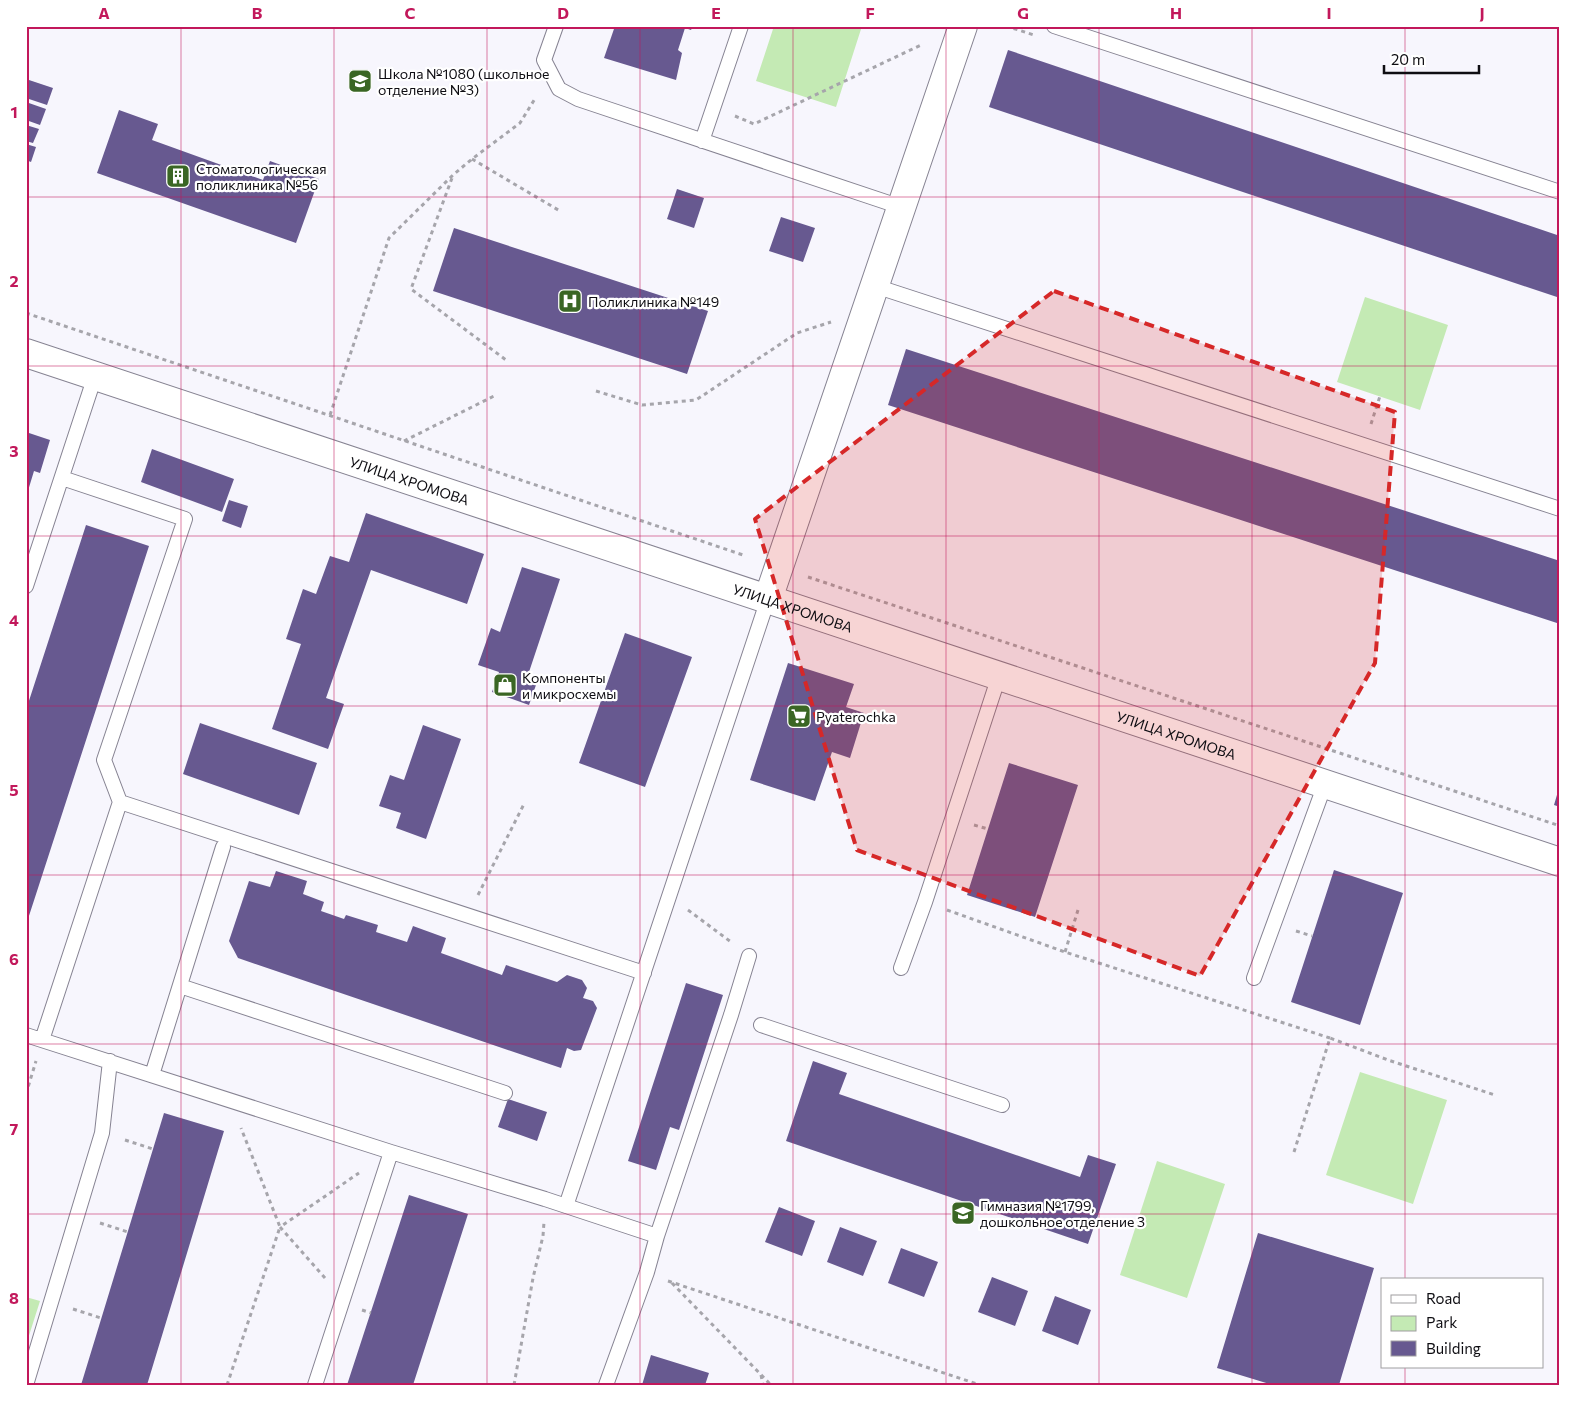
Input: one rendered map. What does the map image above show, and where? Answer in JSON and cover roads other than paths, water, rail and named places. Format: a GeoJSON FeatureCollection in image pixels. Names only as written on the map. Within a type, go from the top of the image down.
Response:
{"type":"FeatureCollection","features":[{"type":"Feature","properties":{"kind":"street"},"geometry":{"type":"LineString","coordinates":[[768,599],[963,26]]}},
{"type":"Feature","properties":{"kind":"street","name":"УЛИЦА ХРОМОВА"},"geometry":{"type":"LineString","coordinates":[[26,353],[1560,862]]}},
{"type":"Feature","properties":{"kind":"lane"},"geometry":{"type":"LineString","coordinates":[[556,26],[542,63],[559,89],[578,99],[902,207]]}},
{"type":"Feature","properties":{"kind":"lane"},"geometry":{"type":"LineString","coordinates":[[702,141],[741,26]]}},
{"type":"Feature","properties":{"kind":"lane"},"geometry":{"type":"LineString","coordinates":[[1054,26],[1560,192]]}},
{"type":"Feature","properties":{"kind":"lane"},"geometry":{"type":"LineString","coordinates":[[875,286],[1560,509]]}},
{"type":"Feature","properties":{"kind":"lane"},"geometry":{"type":"LineString","coordinates":[[26,586],[30,562],[62,478],[95,376]]}},
{"type":"Feature","properties":{"kind":"lane"},"geometry":{"type":"LineString","coordinates":[[42,1040],[120,802],[104,760],[185,519],[62,478]]}},
{"type":"Feature","properties":{"kind":"lane"},"geometry":{"type":"LineString","coordinates":[[566,1206],[768,599]]}},
{"type":"Feature","properties":{"kind":"lane"},"geometry":{"type":"LineString","coordinates":[[901,968],[925,902],[999,676]]}},
{"type":"Feature","properties":{"kind":"lane"},"geometry":{"type":"LineString","coordinates":[[1254,978],[1325,784]]}},
{"type":"Feature","properties":{"kind":"lane"},"geometry":{"type":"LineString","coordinates":[[120,802],[644,973]]}},
{"type":"Feature","properties":{"kind":"lane"},"geometry":{"type":"LineString","coordinates":[[152,1075],[223,847]]}},
{"type":"Feature","properties":{"kind":"lane"},"geometry":{"type":"LineString","coordinates":[[606,1385],[647,1272],[657,1236],[749,956]]}},
{"type":"Feature","properties":{"kind":"lane"},"geometry":{"type":"LineString","coordinates":[[180,986],[505,1093]]}},
{"type":"Feature","properties":{"kind":"lane"},"geometry":{"type":"LineString","coordinates":[[761,1025],[1002,1105]]}},
{"type":"Feature","properties":{"kind":"lane"},"geometry":{"type":"LineString","coordinates":[[26,1035],[657,1236]]}},
{"type":"Feature","properties":{"kind":"lane"},"geometry":{"type":"LineString","coordinates":[[26,1385],[102,1133],[110,1062]]}},
{"type":"Feature","properties":{"kind":"lane"},"geometry":{"type":"LineString","coordinates":[[315,1385],[391,1152]]}},
{"type":"Feature","properties":{"kind":"place","name":"Школа №1080 (школьное отделение №3)"},"geometry":{"type":"Point","coordinates":[360,81]}},
{"type":"Feature","properties":{"kind":"place","name":"Стоматологическая поликлиника №56"},"geometry":{"type":"Point","coordinates":[178,176]}},
{"type":"Feature","properties":{"kind":"place","name":"Поликлиника №149"},"geometry":{"type":"Point","coordinates":[570,301]}},
{"type":"Feature","properties":{"kind":"place","name":"Компоненты и микросхемы"},"geometry":{"type":"Point","coordinates":[505,685]}},
{"type":"Feature","properties":{"kind":"place","name":"Pyaterochka"},"geometry":{"type":"Point","coordinates":[799,716]}},
{"type":"Feature","properties":{"kind":"place","name":"Гимназия №1799, дошкольное отделение 3"},"geometry":{"type":"Point","coordinates":[963,1213]}}]}
